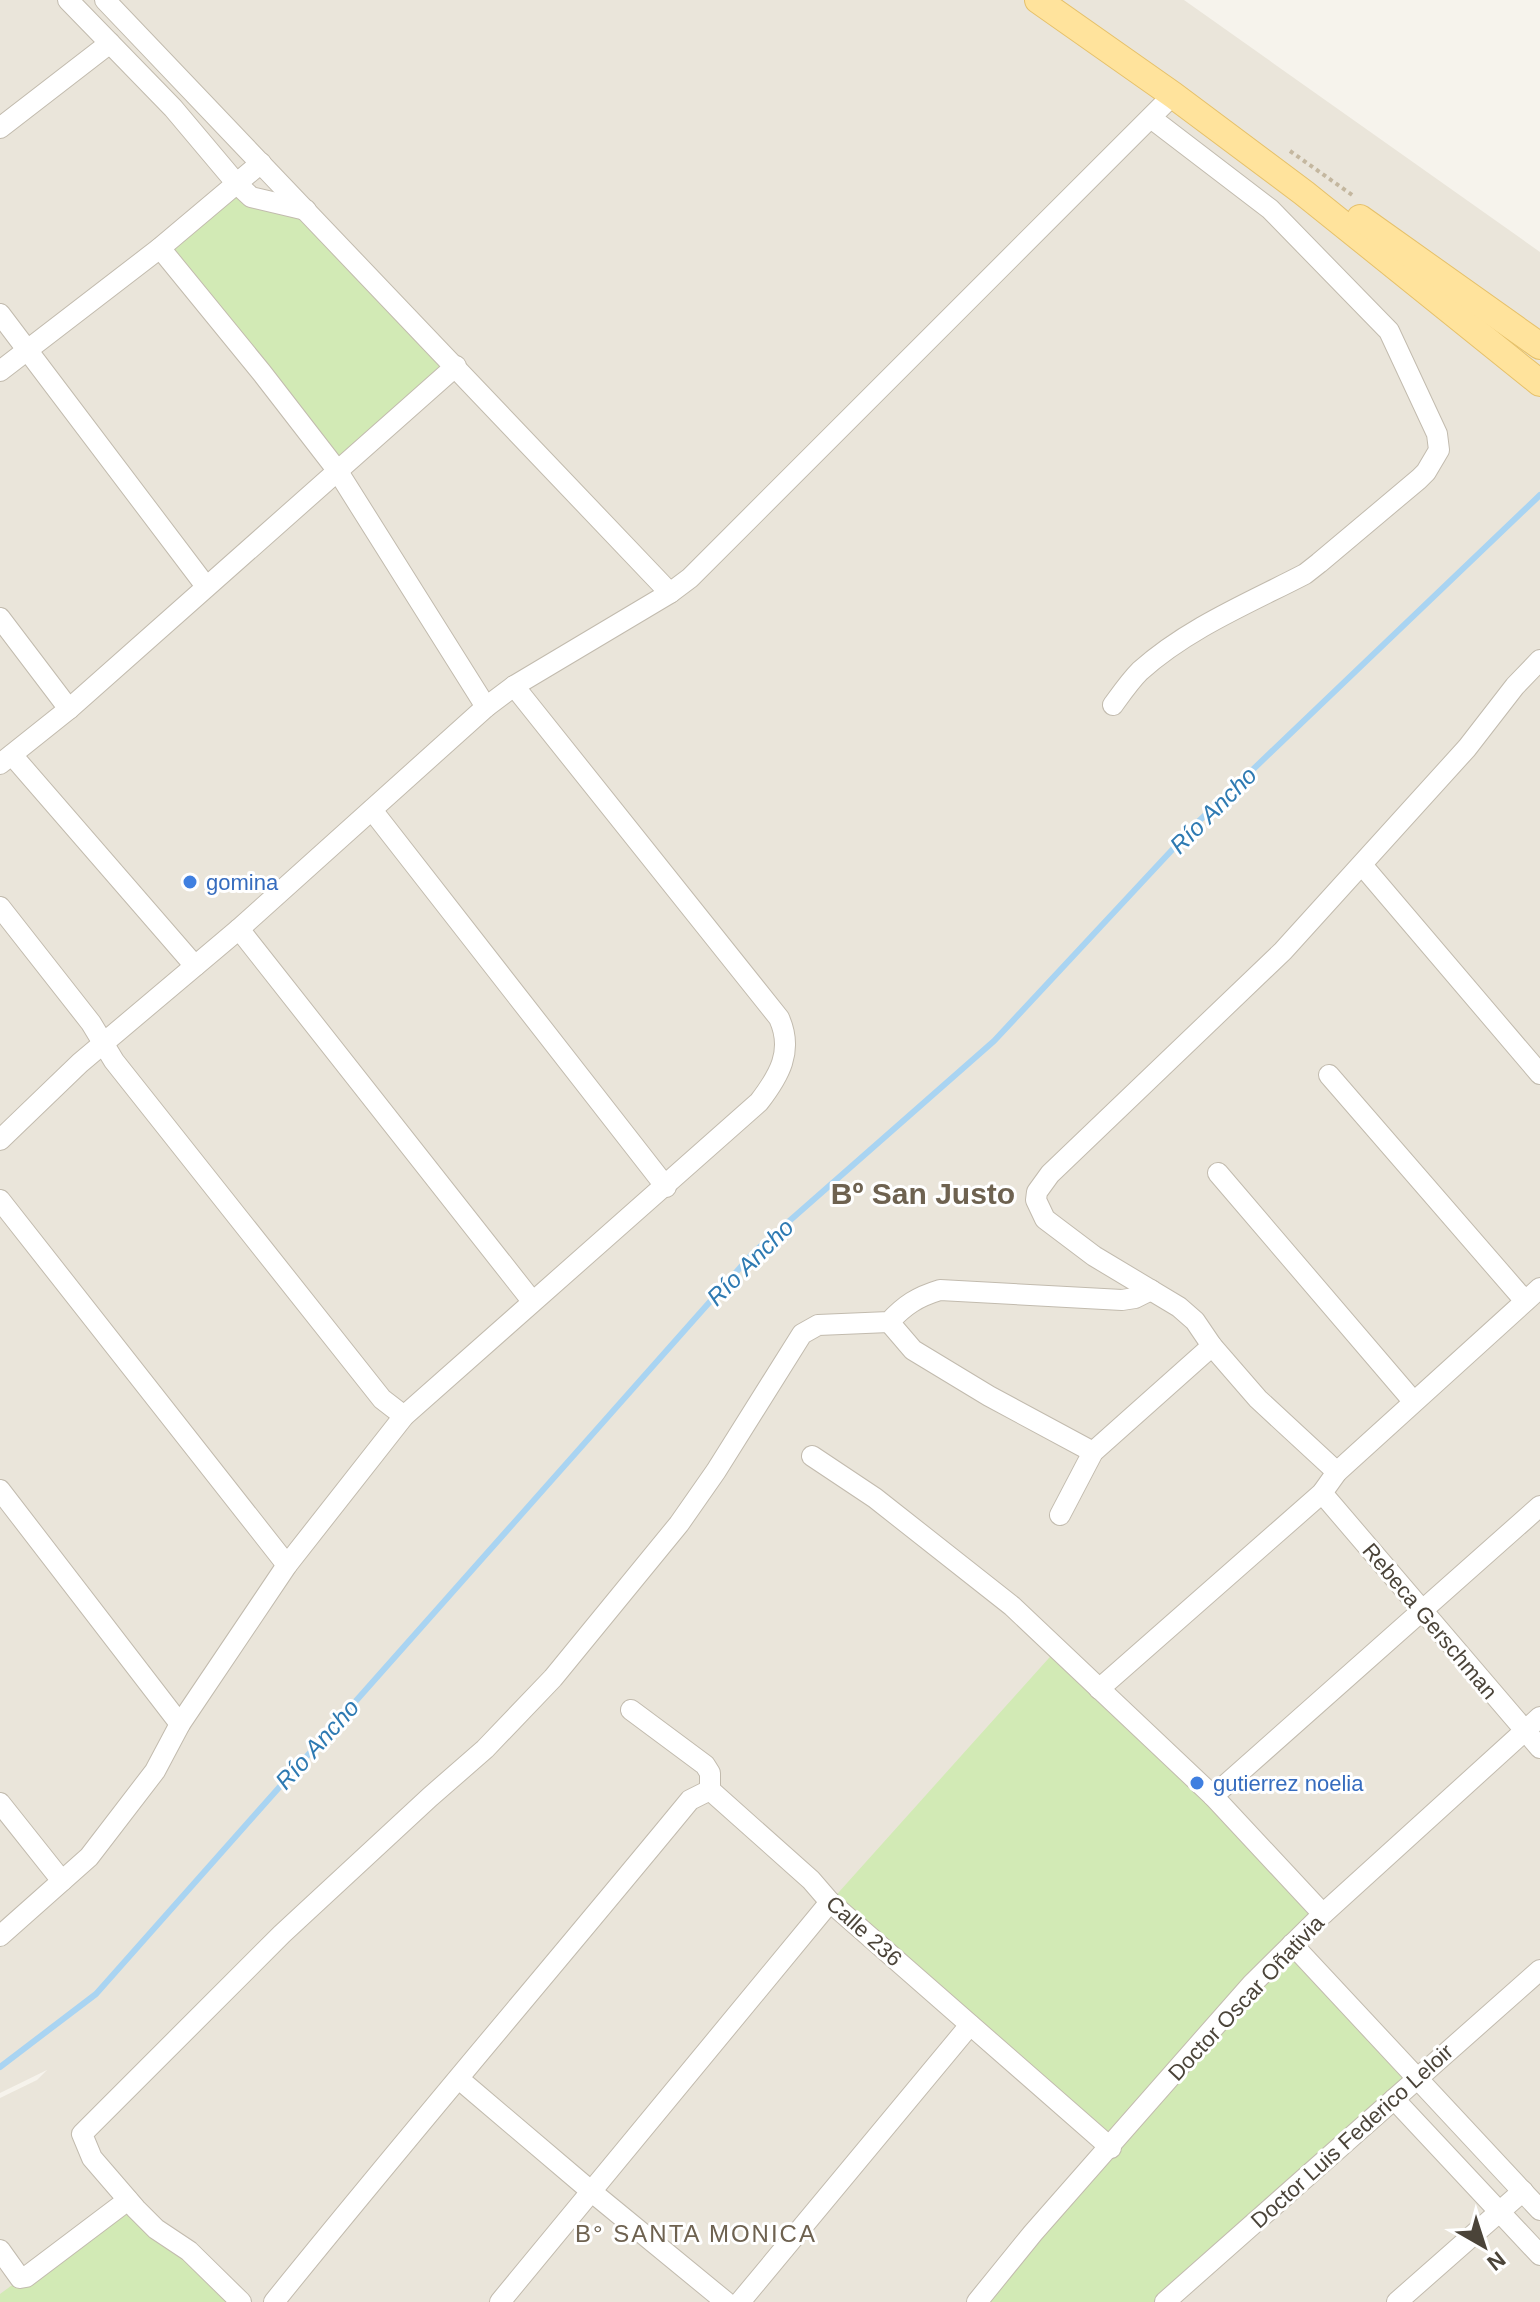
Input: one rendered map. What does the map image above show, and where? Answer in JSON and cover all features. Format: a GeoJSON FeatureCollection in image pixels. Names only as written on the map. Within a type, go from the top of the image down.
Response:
{"type":"FeatureCollection","features":[{"type":"Feature","properties":{"kind":"main road"},"geometry":{"type":"LineString","coordinates":[[1038,0],[1304,193],[1540,383]]}},
{"type":"Feature","properties":{"kind":"main road"},"geometry":{"type":"LineString","coordinates":[[1173,95],[1314,186],[1540,346]]}},
{"type":"Feature","properties":{"kind":"street"},"geometry":{"type":"LineString","coordinates":[[68,0],[173,108],[251,197],[306,210]]}},
{"type":"Feature","properties":{"kind":"street"},"geometry":{"type":"LineString","coordinates":[[105,0],[670,593]]}},
{"type":"Feature","properties":{"kind":"street"},"geometry":{"type":"LineString","coordinates":[[0,128],[110,43]]}},
{"type":"Feature","properties":{"kind":"street"},"geometry":{"type":"LineString","coordinates":[[0,1140],[104,1043],[239,929],[486,707],[514,686],[670,593],[706,563],[1173,95]]}},
{"type":"Feature","properties":{"kind":"street"},"geometry":{"type":"LineString","coordinates":[[1113,705],[1137,674],[1159,655],[1201,627],[1305,574],[1419,479],[1439,450],[1437,434],[1427,408],[1389,331],[1270,209],[1151,118]]}},
{"type":"Feature","properties":{"kind":"street"},"geometry":{"type":"LineString","coordinates":[[0,371],[160,248],[261,163]]}},
{"type":"Feature","properties":{"kind":"street"},"geometry":{"type":"LineString","coordinates":[[160,248],[337,470],[486,707]]}},
{"type":"Feature","properties":{"kind":"street"},"geometry":{"type":"LineString","coordinates":[[0,314],[205,585]]}},
{"type":"Feature","properties":{"kind":"street"},"geometry":{"type":"LineString","coordinates":[[195,966],[6,760],[69,709],[205,585],[456,366]]}},
{"type":"Feature","properties":{"kind":"street"},"geometry":{"type":"LineString","coordinates":[[0,618],[69,709]]}},
{"type":"Feature","properties":{"kind":"street"},"geometry":{"type":"LineString","coordinates":[[1337,1472],[1267,1408],[1212,1346],[1195,1321],[1054,1227],[1040,1210],[1037,1192],[1050,1174],[1283,951],[1467,748],[1515,686],[1540,660]]}},
{"type":"Feature","properties":{"kind":"street"},"geometry":{"type":"LineString","coordinates":[[0,1936],[89,1857],[155,1771],[180,1724],[287,1565],[404,1416],[759,1102],[783,1065],[785,1032],[779,1018],[514,686]]}},
{"type":"Feature","properties":{"kind":"street"},"geometry":{"type":"LineString","coordinates":[[372,810],[666,1187]]}},
{"type":"Feature","properties":{"kind":"street"},"geometry":{"type":"LineString","coordinates":[[1362,865],[1540,1074]]}},
{"type":"Feature","properties":{"kind":"street"},"geometry":{"type":"LineString","coordinates":[[0,907],[133,1085],[382,1399],[404,1416]]}},
{"type":"Feature","properties":{"kind":"street"},"geometry":{"type":"LineString","coordinates":[[239,929],[532,1301]]}},
{"type":"Feature","properties":{"kind":"street"},"geometry":{"type":"LineString","coordinates":[[1099,1689],[1322,1493],[1337,1472],[1533,1294],[1329,1075]]}},
{"type":"Feature","properties":{"kind":"street"},"geometry":{"type":"LineString","coordinates":[[1218,1173],[1413,1401]]}},
{"type":"Feature","properties":{"kind":"street"},"geometry":{"type":"LineString","coordinates":[[0,1200],[287,1565]]}},
{"type":"Feature","properties":{"kind":"street"},"geometry":{"type":"LineString","coordinates":[[241,2302],[189,2251],[156,2229],[128,2200],[92,2158],[82,2134],[282,1934],[485,1749],[553,1678],[679,1524],[802,1334],[818,1325],[889,1322],[904,1305],[919,1296],[940,1290],[1122,1300],[1151,1290]]}},
{"type":"Feature","properties":{"kind":"street"},"geometry":{"type":"LineString","coordinates":[[889,1322],[913,1350],[989,1396],[1093,1452]]}},
{"type":"Feature","properties":{"kind":"street"},"geometry":{"type":"LineString","coordinates":[[1060,1515],[1093,1452],[1212,1346]]}},
{"type":"Feature","properties":{"kind":"street"},"geometry":{"type":"LineString","coordinates":[[812,1456],[875,1498],[1012,1606],[1213,1796],[1323,1914]]}},
{"type":"Feature","properties":{"kind":"street"},"geometry":{"type":"LineString","coordinates":[[0,1490],[180,1724]]}},
{"type":"Feature","properties":{"kind":"street","name":"Rebeca Gerschman"},"geometry":{"type":"LineString","coordinates":[[1322,1493],[1422,1611],[1532,1724],[1540,1748]]}},
{"type":"Feature","properties":{"kind":"street"},"geometry":{"type":"LineString","coordinates":[[1213,1796],[1540,1506]]}},
{"type":"Feature","properties":{"kind":"street","name":"Calle 236"},"geometry":{"type":"LineString","coordinates":[[631,1710],[705,1765],[710,1773],[710,1790],[811,1880],[830,1902],[1111,2148]]}},
{"type":"Feature","properties":{"kind":"street","name":"Doctor Oscar Oñativia"},"geometry":{"type":"LineString","coordinates":[[977,2302],[1033,2233],[1111,2148],[1252,1984],[1323,1914],[1532,1724]]}},
{"type":"Feature","properties":{"kind":"street"},"geometry":{"type":"LineString","coordinates":[[274,2302],[409,2135],[690,1800],[710,1790]]}},
{"type":"Feature","properties":{"kind":"street"},"geometry":{"type":"LineString","coordinates":[[0,1803],[62,1881]]}},
{"type":"Feature","properties":{"kind":"street"},"geometry":{"type":"LineString","coordinates":[[500,2302],[830,1902]]}},
{"type":"Feature","properties":{"kind":"street"},"geometry":{"type":"LineString","coordinates":[[1292,1944],[1540,2210]]}},
{"type":"Feature","properties":{"kind":"street","name":"Doctor Luis Federico Leloir"},"geometry":{"type":"LineString","coordinates":[[1165,2302],[1540,1970]]}},
{"type":"Feature","properties":{"kind":"street"},"geometry":{"type":"LineString","coordinates":[[740,2302],[970,2025]]}},
{"type":"Feature","properties":{"kind":"street"},"geometry":{"type":"LineString","coordinates":[[459,2079],[726,2302]]}},
{"type":"Feature","properties":{"kind":"street"},"geometry":{"type":"LineString","coordinates":[[1394,2099],[1540,2255]]}},
{"type":"Feature","properties":{"kind":"street"},"geometry":{"type":"LineString","coordinates":[[1397,2302],[1523,2191]]}},
{"type":"Feature","properties":{"kind":"street"},"geometry":{"type":"LineString","coordinates":[[0,2250],[15,2275],[26,2277],[128,2200]]}},
{"type":"Feature","properties":{"kind":"path"},"geometry":{"type":"LineString","coordinates":[[1280,144],[1356,198]]}},
{"type":"Feature","properties":{"kind":"shaded area"},"geometry":{"type":"Polygon","coordinates":[[[0,0],[1184,0],[1540,252],[1540,2302],[0,2302],[0,2098],[37,2080],[47,2070],[0,2093],[0,0]]]}},
{"type":"Feature","properties":{"kind":"green space"},"geometry":{"type":"Polygon","coordinates":[[[241,188],[306,210],[456,366],[332,465],[160,248],[241,188]]]}},
{"type":"Feature","properties":{"kind":"green space"},"geometry":{"type":"Polygon","coordinates":[[[1057,1649],[1323,1914],[1294,1945],[1418,2077],[1163,2302],[977,2302],[1110,2147],[830,1902],[1057,1649]]]}},
{"type":"Feature","properties":{"kind":"green space"},"geometry":{"type":"Polygon","coordinates":[[[128,2200],[240,2302],[0,2302],[0,2294],[128,2200]]]}},
{"type":"Feature","properties":{"kind":"waterway","name":"Río Ancho"},"geometry":{"type":"LineString","coordinates":[[0,2067],[96,1994],[754,1252],[994,1041],[1199,821],[1540,495]]}},
{"type":"Feature","properties":{"kind":"place","name":"gomina"},"geometry":{"type":"Point","coordinates":[190,882]}},
{"type":"Feature","properties":{"kind":"place","name":"gutierrez noelia"},"geometry":{"type":"Point","coordinates":[1197,1783]}},
{"type":"Feature","properties":{"kind":"district","name":"Bº San Justo"},"geometry":{"type":"Point","coordinates":[923,1193]}},
{"type":"Feature","properties":{"kind":"district","name":"B° SANTA MONICA"},"geometry":{"type":"Point","coordinates":[696,2233]}}]}
